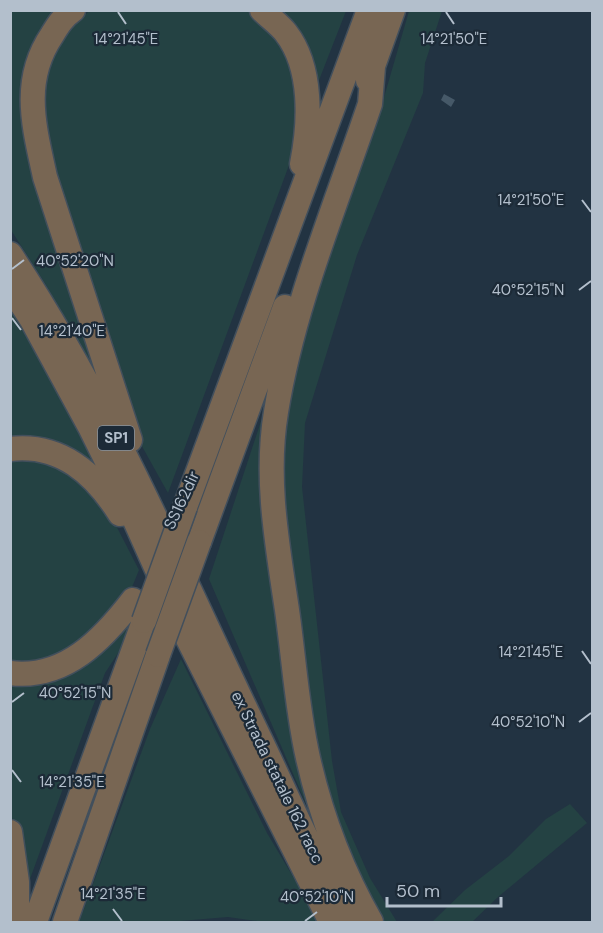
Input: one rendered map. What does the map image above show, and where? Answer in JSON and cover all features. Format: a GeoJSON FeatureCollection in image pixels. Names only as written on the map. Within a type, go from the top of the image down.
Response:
{"type":"FeatureCollection","features":[{"type":"Feature","properties":{"kind":"highway"},"geometry":{"type":"LineString","coordinates":[[73,10],[64,17],[40,52],[31,94],[36,135],[45,177],[146,494]]}},
{"type":"Feature","properties":{"kind":"highway"},"geometry":{"type":"LineString","coordinates":[[262,10],[287,34],[302,68],[309,103],[306,144],[292,220]]}},
{"type":"Feature","properties":{"kind":"highway"},"geometry":{"type":"LineString","coordinates":[[292,220],[369,10]]}},
{"type":"Feature","properties":{"kind":"highway"},"geometry":{"type":"LineString","coordinates":[[64,922],[158,655],[393,10]]}},
{"type":"Feature","properties":{"kind":"highway"},"geometry":{"type":"LineString","coordinates":[[371,922],[344,869],[324,817],[308,756],[272,504],[270,457],[276,411],[290,340],[370,104],[373,67]]}},
{"type":"Feature","properties":{"kind":"highway","name":"SS162dir"},"geometry":{"type":"LineString","coordinates":[[10,673],[43,671],[74,661],[114,625],[134,600],[206,451],[292,220]]}},
{"type":"Feature","properties":{"kind":"highway","name":"SP1"},"geometry":{"type":"LineString","coordinates":[[10,254],[84,378],[146,494],[198,634]]}},
{"type":"Feature","properties":{"kind":"highway","name":"SP1"},"geometry":{"type":"LineString","coordinates":[[10,286],[44,340],[198,634]]}},
{"type":"Feature","properties":{"kind":"highway"},"geometry":{"type":"LineString","coordinates":[[10,449],[37,449],[62,456],[76,463],[98,483],[130,532],[161,605],[198,634]]}},
{"type":"Feature","properties":{"kind":"highway"},"geometry":{"type":"LineString","coordinates":[[35,922],[144,621],[182,502]]}},
{"type":"Feature","properties":{"kind":"highway","name":"ex Strada statale 162 racc"},"geometry":{"type":"LineString","coordinates":[[198,634],[331,922]]}},
{"type":"Feature","properties":{"kind":"highway","name":"ex Strada statale 162 racc"},"geometry":{"type":"LineString","coordinates":[[198,634],[353,922]]}},
{"type":"Feature","properties":{"kind":"highway"},"geometry":{"type":"LineString","coordinates":[[10,832],[17,882],[17,922]]}},
{"type":"Feature","properties":{"kind":"green space"},"geometry":{"type":"Polygon","coordinates":[[[10,11],[65,11],[26,90],[103,391],[46,285],[11,230],[10,11]]]}},
{"type":"Feature","properties":{"kind":"green space"},"geometry":{"type":"Polygon","coordinates":[[[89,11],[254,11],[267,23],[295,70],[299,138],[168,493],[134,432],[43,138],[43,101],[50,68],[64,39],[89,11]]]}},
{"type":"Feature","properties":{"kind":"green space"},"geometry":{"type":"Polygon","coordinates":[[[278,11],[346,11],[314,93],[278,11]]]}},
{"type":"Feature","properties":{"kind":"green space"},"geometry":{"type":"Polygon","coordinates":[[[409,11],[442,11],[425,63],[423,93],[357,255],[305,423],[302,487],[332,761],[341,812],[370,878],[397,922],[378,922],[353,876],[322,779],[281,497],[280,444],[302,330],[378,118],[409,11]]]}},
{"type":"Feature","properties":{"kind":"green space"},"geometry":{"type":"Polygon","coordinates":[[[10,309],[56,388],[96,469],[11,443],[10,309]]]}},
{"type":"Feature","properties":{"kind":"green space"},"geometry":{"type":"Polygon","coordinates":[[[266,406],[312,812],[310,813],[209,579],[266,406]]]}},
{"type":"Feature","properties":{"kind":"green space"},"geometry":{"type":"Polygon","coordinates":[[[10,455],[66,467],[107,508],[139,570],[130,592],[65,657],[11,666],[10,455]]]}},
{"type":"Feature","properties":{"kind":"green space"},"geometry":{"type":"Polygon","coordinates":[[[132,617],[120,650],[105,673],[26,890],[11,813],[10,679],[132,617]]]}},
{"type":"Feature","properties":{"kind":"green space"},"geometry":{"type":"Polygon","coordinates":[[[181,659],[267,833],[320,922],[264,922],[228,917],[168,922],[79,922],[150,729],[181,659]]]}},
{"type":"Feature","properties":{"kind":"green space"},"geometry":{"type":"Polygon","coordinates":[[[570,804],[587,823],[498,897],[472,922],[432,922],[465,890],[509,856],[546,819],[570,804]]]}},
{"type":"Feature","properties":{"kind":"building"},"geometry":{"type":"Polygon","coordinates":[[[444,94],[455,100],[451,107],[441,100],[444,94]]]}}]}
